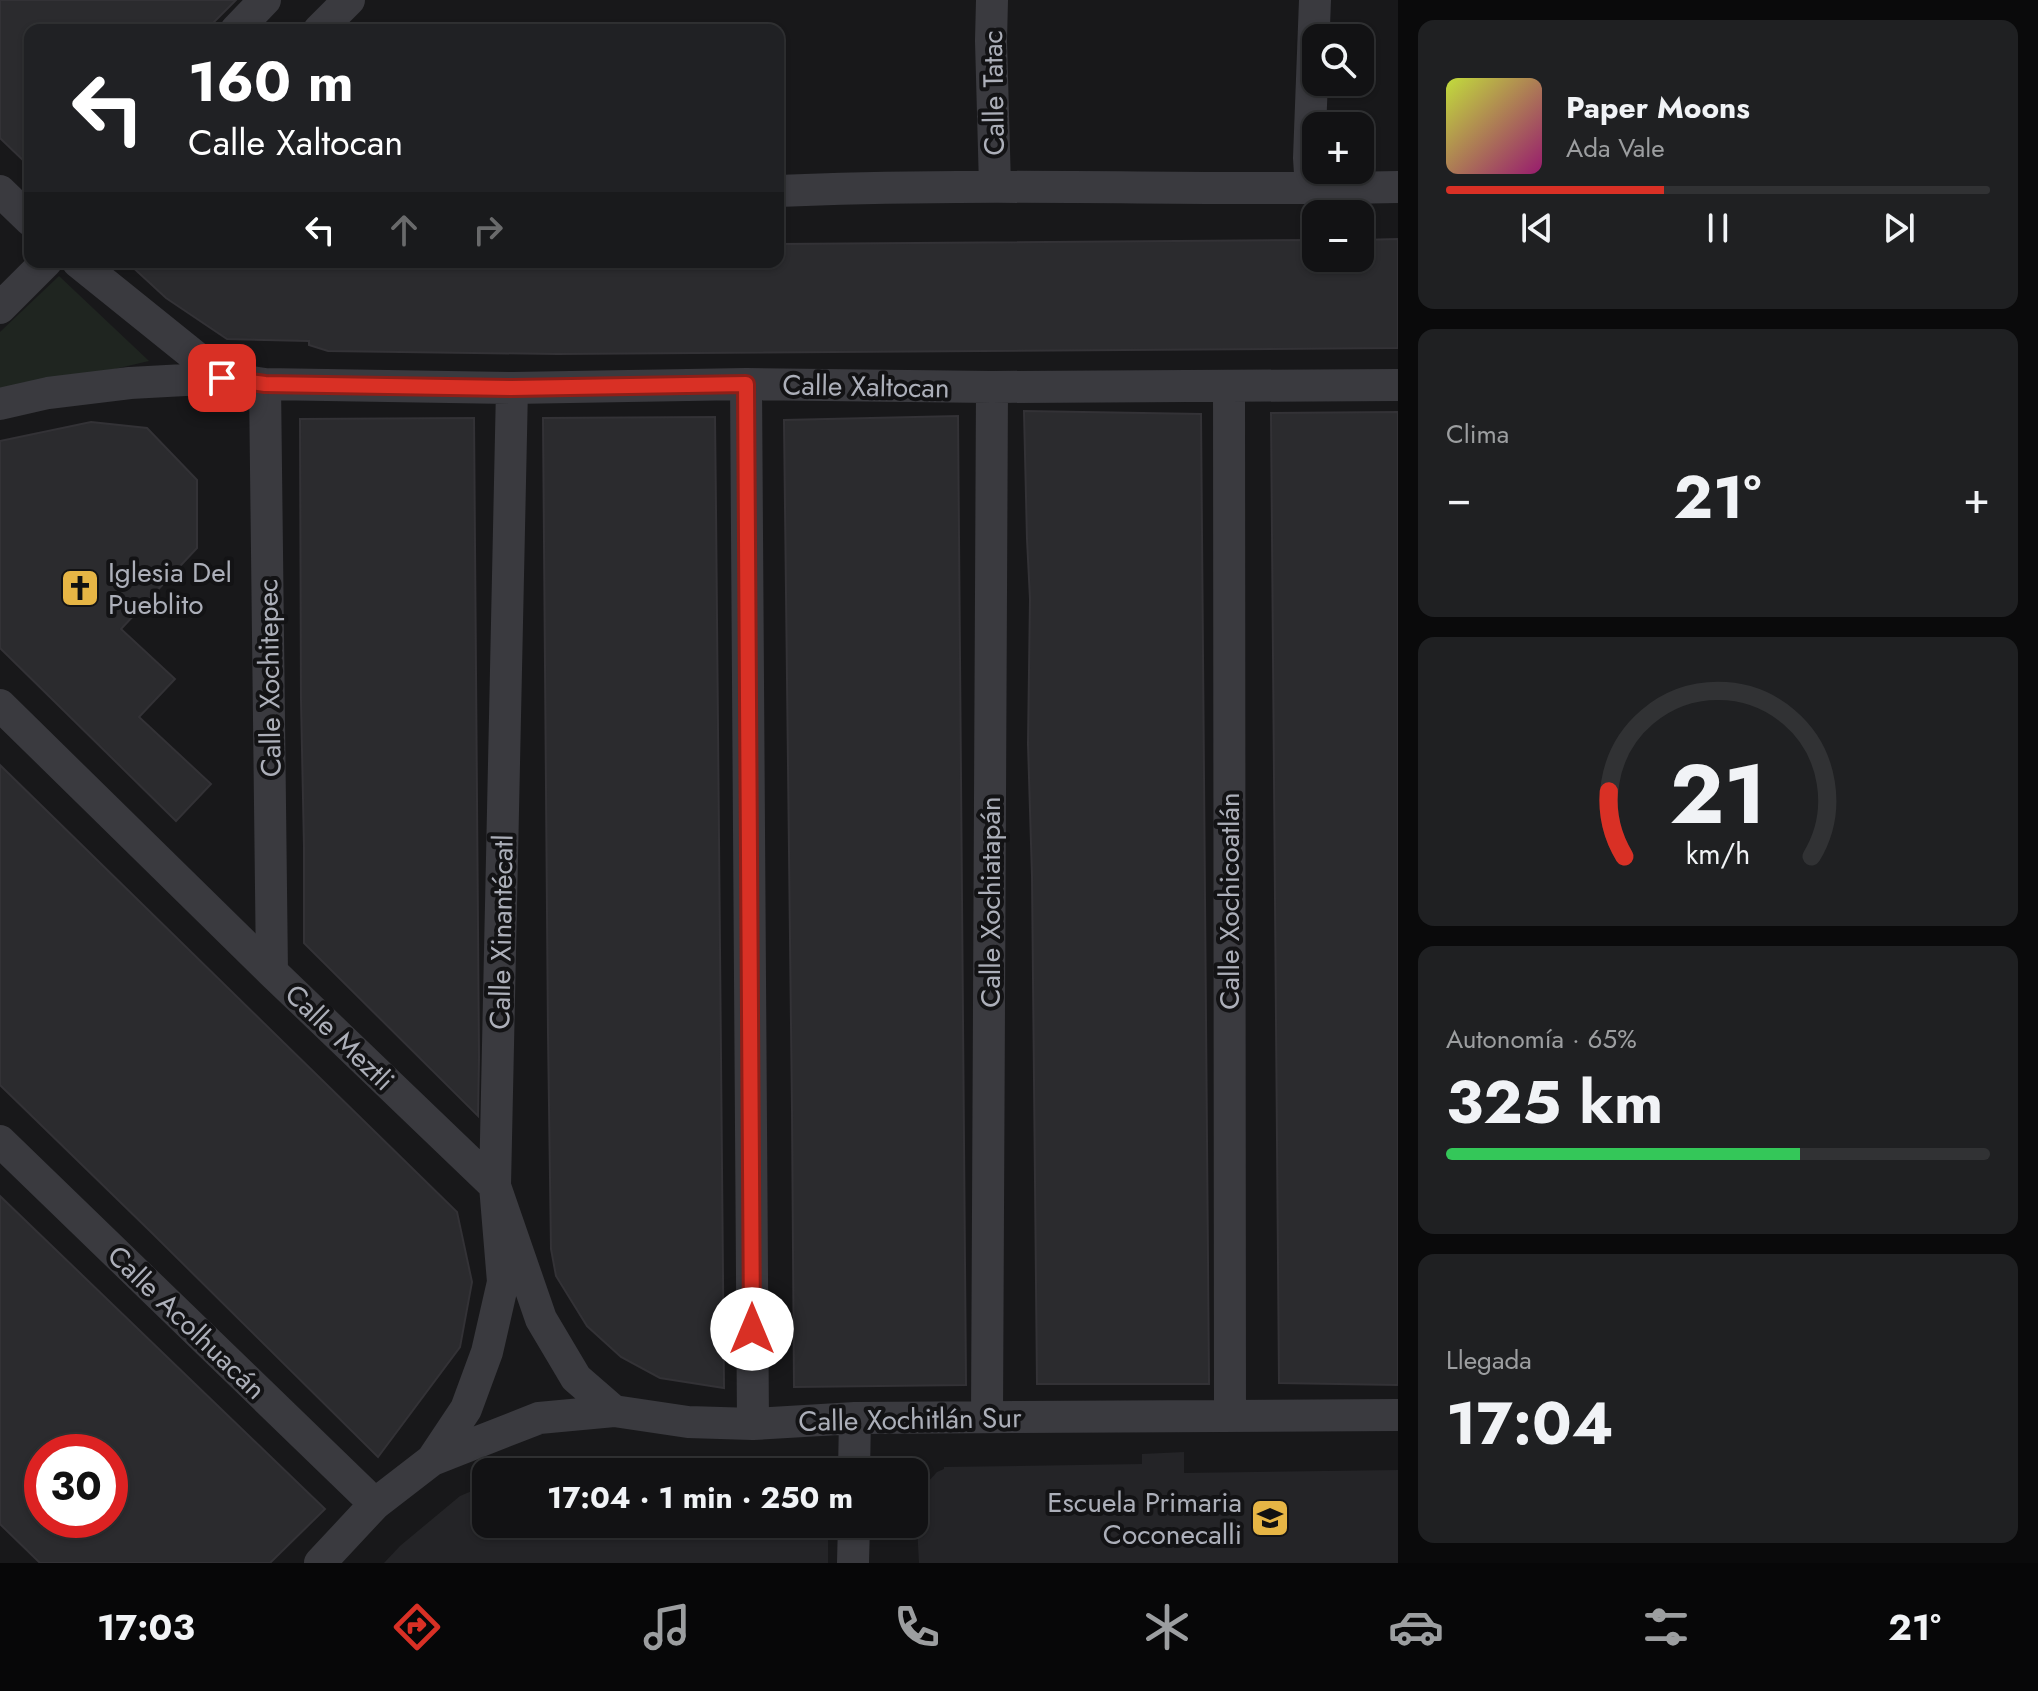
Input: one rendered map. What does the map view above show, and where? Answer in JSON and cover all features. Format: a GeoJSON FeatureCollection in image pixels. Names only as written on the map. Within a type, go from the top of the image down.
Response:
{"type":"FeatureCollection","features":[{"type":"Feature","properties":{"kind":"street"},"geometry":{"type":"LineString","coordinates":[[242,24],[265,0]]}},
{"type":"Feature","properties":{"kind":"street"},"geometry":{"type":"LineString","coordinates":[[325,24],[349,0]]}},
{"type":"Feature","properties":{"kind":"street","name":"Calle Tatac"},"geometry":{"type":"LineString","coordinates":[[992,0],[995,186]]}},
{"type":"Feature","properties":{"kind":"street"},"geometry":{"type":"LineString","coordinates":[[1311,189],[1309,158],[1315,0]]}},
{"type":"Feature","properties":{"kind":"street"},"geometry":{"type":"LineString","coordinates":[[784,191],[920,186],[1398,187]]}},
{"type":"Feature","properties":{"kind":"street"},"geometry":{"type":"LineString","coordinates":[[0,191],[24,214]]}},
{"type":"Feature","properties":{"kind":"street"},"geometry":{"type":"LineString","coordinates":[[0,308],[40,268]]}},
{"type":"Feature","properties":{"kind":"street"},"geometry":{"type":"LineString","coordinates":[[85,268],[222,378]]}},
{"type":"Feature","properties":{"kind":"street","name":"Calle Xaltocan"},"geometry":{"type":"LineString","coordinates":[[0,404],[75,389],[222,378],[265,384],[512,388],[746,384],[992,387],[1398,385]]}},
{"type":"Feature","properties":{"kind":"street","name":"Calle Xochitepec"},"geometry":{"type":"LineString","coordinates":[[265,384],[272,972]]}},
{"type":"Feature","properties":{"kind":"street"},"geometry":{"type":"LineString","coordinates":[[746,384],[753,1424]]}},
{"type":"Feature","properties":{"kind":"street","name":"Calle Xochicoatlán"},"geometry":{"type":"LineString","coordinates":[[1229,386],[1230,1416]]}},
{"type":"Feature","properties":{"kind":"street","name":"Calle Xochiatapán"},"geometry":{"type":"LineString","coordinates":[[987,1417],[992,387]]}},
{"type":"Feature","properties":{"kind":"street","name":"Calle Xinantécatl"},"geometry":{"type":"LineString","coordinates":[[432,1460],[466,1409],[487,1352],[503,1282],[495,1186],[512,388]]}},
{"type":"Feature","properties":{"kind":"street","name":"Calle Meztli"},"geometry":{"type":"LineString","coordinates":[[0,705],[495,1186],[541,1319],[576,1378],[614,1411]]}},
{"type":"Feature","properties":{"kind":"street","name":"Calle Acolhuacán"},"geometry":{"type":"LineString","coordinates":[[0,1141],[375,1504]]}},
{"type":"Feature","properties":{"kind":"street","name":"Calle Xochitlán Sur"},"geometry":{"type":"LineString","coordinates":[[432,1460],[539,1418],[614,1411],[688,1422],[753,1424],[855,1418],[1398,1415]]}},
{"type":"Feature","properties":{"kind":"street"},"geometry":{"type":"LineString","coordinates":[[854,1458],[855,1418]]}},
{"type":"Feature","properties":{"kind":"street"},"geometry":{"type":"LineString","coordinates":[[320,1563],[375,1504],[432,1460]]}},
{"type":"Feature","properties":{"kind":"street"},"geometry":{"type":"LineString","coordinates":[[853,1563],[854,1538]]}},
{"type":"Feature","properties":{"kind":"shaded area"},"geometry":{"type":"Polygon","coordinates":[[[59,276],[149,361],[0,396],[0,332],[59,276]]]}},
{"type":"Feature","properties":{"kind":"shaded area"},"geometry":{"type":"Polygon","coordinates":[[[1184,1452],[1184,1473],[1398,1470],[1398,1563],[919,1563],[918,1538],[928,1538],[928,1482],[944,1467],[1142,1464],[1142,1454],[1184,1452]]]}},
{"type":"Feature","properties":{"kind":"shaded area"},"geometry":{"type":"Polygon","coordinates":[[[472,1491],[472,1538],[828,1538],[828,1563],[384,1563],[460,1496],[472,1491]]]}},
{"type":"Feature","properties":{"kind":"building"},"geometry":{"type":"Polygon","coordinates":[[[0,0],[236,0],[212,24],[24,24],[24,161],[0,138],[0,0]]]}},
{"type":"Feature","properties":{"kind":"building"},"geometry":{"type":"Polygon","coordinates":[[[1398,239],[1398,348],[557,354],[328,351],[309,345],[309,341],[227,339],[166,298],[134,268],[784,268],[784,244],[1302,240],[1302,272],[1374,272],[1374,240],[1398,239]]]}},
{"type":"Feature","properties":{"kind":"building"},"geometry":{"type":"Polygon","coordinates":[[[1024,411],[1201,414],[1209,1384],[1037,1384],[1028,744],[1030,599],[1024,411]]]}},
{"type":"Feature","properties":{"kind":"building"},"geometry":{"type":"Polygon","coordinates":[[[1398,412],[1398,1385],[1279,1383],[1271,413],[1398,412]]]}},
{"type":"Feature","properties":{"kind":"building"},"geometry":{"type":"Polygon","coordinates":[[[958,416],[966,1385],[794,1387],[784,420],[958,416]]]}},
{"type":"Feature","properties":{"kind":"building"},"geometry":{"type":"Polygon","coordinates":[[[715,417],[724,1388],[660,1378],[621,1357],[587,1326],[556,1276],[551,1249],[548,1034],[543,418],[715,417]]]}},
{"type":"Feature","properties":{"kind":"building"},"geometry":{"type":"Polygon","coordinates":[[[474,418],[478,1116],[304,943],[301,700],[300,419],[474,418]]]}},
{"type":"Feature","properties":{"kind":"building","name":"Iglesia Del Pueblito"},"geometry":{"type":"Polygon","coordinates":[[[91,422],[147,428],[197,480],[197,548],[121,629],[175,679],[139,717],[211,784],[176,821],[0,648],[0,441],[91,422]]]}},
{"type":"Feature","properties":{"kind":"building"},"geometry":{"type":"Polygon","coordinates":[[[0,765],[457,1212],[472,1282],[460,1347],[378,1457],[0,1085],[0,765]]]}},
{"type":"Feature","properties":{"kind":"building"},"geometry":{"type":"Polygon","coordinates":[[[0,1196],[325,1509],[270,1563],[40,1563],[0,1524],[0,1196]]]}},
{"type":"Feature","properties":{"kind":"place","name":"Iglesia Del Pueblito"},"geometry":{"type":"Point","coordinates":[80,588]}},
{"type":"Feature","properties":{"kind":"place","name":"Escuela Primaria Coconecalli"},"geometry":{"type":"Point","coordinates":[1270,1518]}},
{"type":"Feature","properties":{"kind":"route"},"geometry":{"type":"LineString","coordinates":[[222,378],[265,384],[512,388],[746,384],[752,1329]]}}]}
